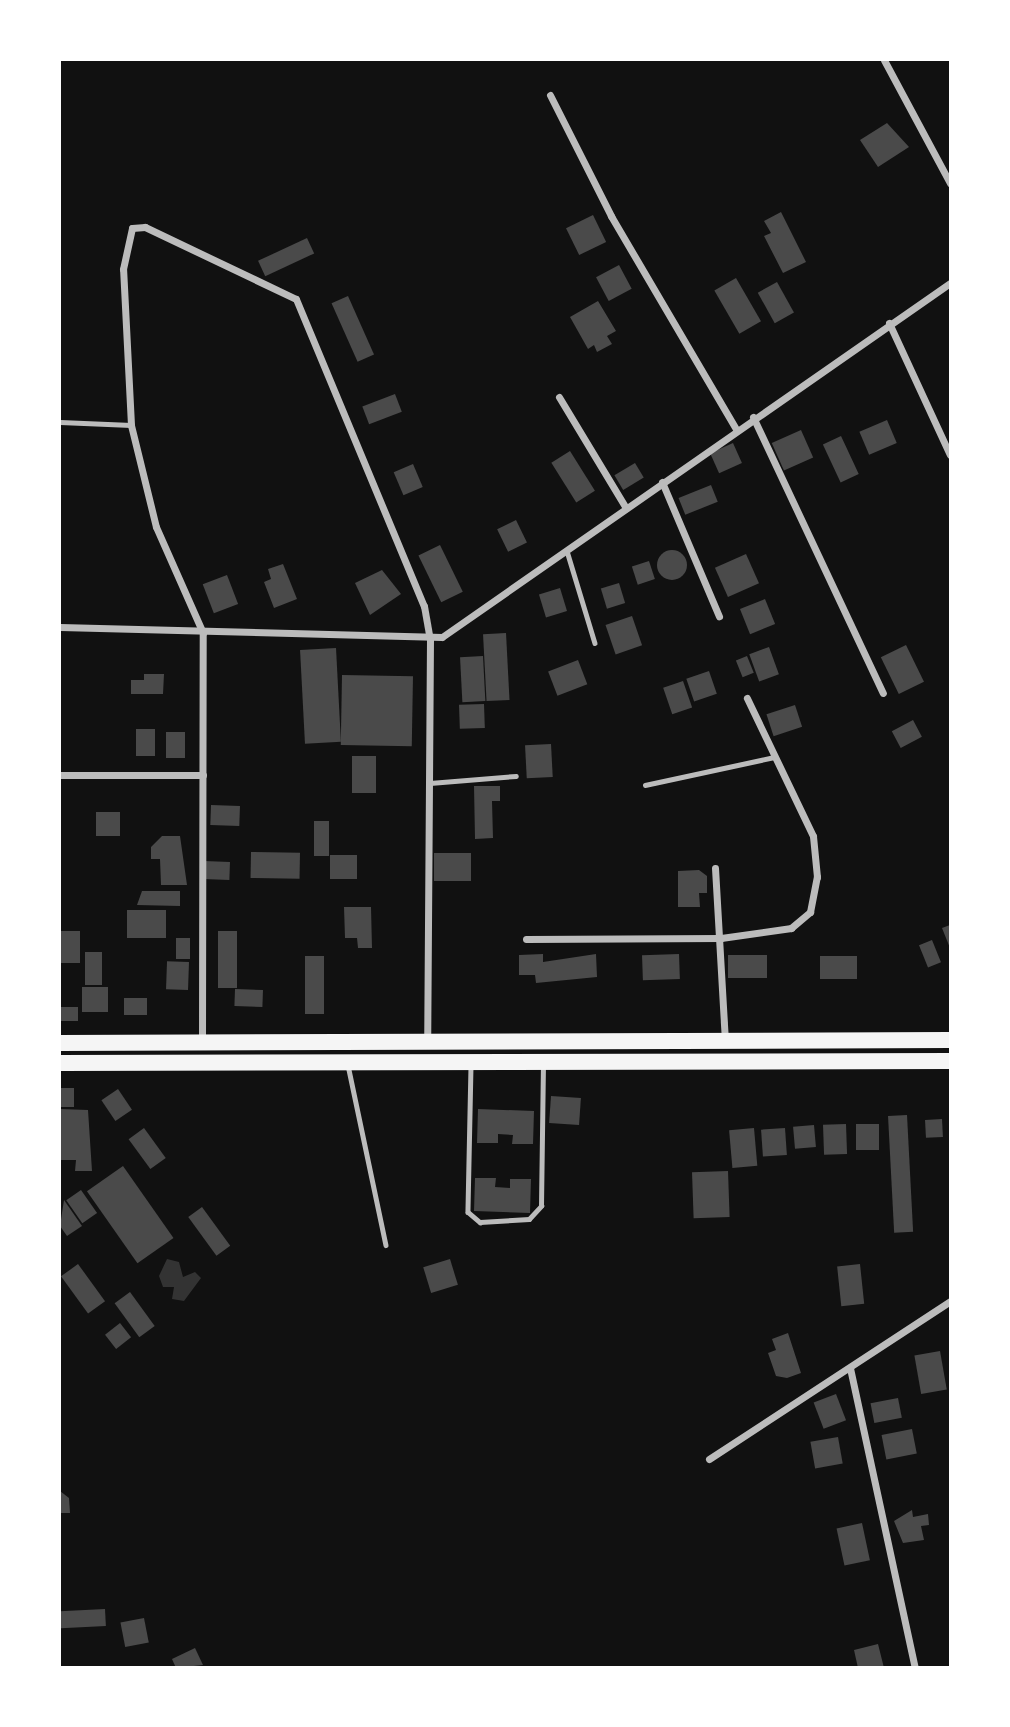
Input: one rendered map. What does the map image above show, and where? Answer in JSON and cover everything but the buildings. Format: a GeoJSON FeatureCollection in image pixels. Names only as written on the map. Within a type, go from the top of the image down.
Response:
{"type":"FeatureCollection","features":[{"type":"Feature","properties":{"kind":"highway"},"geometry":{"type":"LineString","coordinates":[[60,1043],[950,1040]]}},
{"type":"Feature","properties":{"kind":"highway"},"geometry":{"type":"LineString","coordinates":[[60,1063],[950,1060]]}},
{"type":"Feature","properties":{"kind":"street"},"geometry":{"type":"LineString","coordinates":[[884,60],[950,183]]}},
{"type":"Feature","properties":{"kind":"street"},"geometry":{"type":"LineString","coordinates":[[550,95],[611,216],[736,429]]}},
{"type":"Feature","properties":{"kind":"street"},"geometry":{"type":"LineString","coordinates":[[202,1042],[203,633],[156,527],[131,425],[122,270],[132,228],[145,227],[296,299],[424,606],[430,639],[427,1040]]}},
{"type":"Feature","properties":{"kind":"street"},"geometry":{"type":"LineString","coordinates":[[60,627],[442,638],[753,417],[950,284]]}},
{"type":"Feature","properties":{"kind":"street"},"geometry":{"type":"LineString","coordinates":[[889,323],[950,456]]}},
{"type":"Feature","properties":{"kind":"street"},"geometry":{"type":"LineString","coordinates":[[559,397],[626,508]]}},
{"type":"Feature","properties":{"kind":"street"},"geometry":{"type":"LineString","coordinates":[[753,417],[883,693]]}},
{"type":"Feature","properties":{"kind":"street"},"geometry":{"type":"LineString","coordinates":[[662,482],[719,616]]}},
{"type":"Feature","properties":{"kind":"street"},"geometry":{"type":"LineString","coordinates":[[526,939],[721,939],[791,928],[810,912],[816,897],[813,836],[747,698]]}},
{"type":"Feature","properties":{"kind":"street"},"geometry":{"type":"LineString","coordinates":[[60,775],[203,775]]}},
{"type":"Feature","properties":{"kind":"street"},"geometry":{"type":"LineString","coordinates":[[715,868],[725,1040]]}},
{"type":"Feature","properties":{"kind":"street"},"geometry":{"type":"LineString","coordinates":[[709,1459],[950,1301]]}},
{"type":"Feature","properties":{"kind":"street"},"geometry":{"type":"LineString","coordinates":[[850,1368],[915,1668]]}},
{"type":"Feature","properties":{"kind":"lane"},"geometry":{"type":"LineString","coordinates":[[60,422],[131,425]]}},
{"type":"Feature","properties":{"kind":"lane"},"geometry":{"type":"LineString","coordinates":[[566,550],[596,643]]}},
{"type":"Feature","properties":{"kind":"lane"},"geometry":{"type":"LineString","coordinates":[[645,785],[775,757]]}},
{"type":"Feature","properties":{"kind":"lane"},"geometry":{"type":"LineString","coordinates":[[429,783],[516,776]]}},
{"type":"Feature","properties":{"kind":"lane"},"geometry":{"type":"LineString","coordinates":[[471,1060],[468,1212],[480,1222],[529,1219],[541,1206],[543,1061]]}},
{"type":"Feature","properties":{"kind":"lane"},"geometry":{"type":"LineString","coordinates":[[348,1061],[386,1245]]}},
{"type":"Feature","properties":{"kind":"shaded area"},"geometry":{"type":"Polygon","coordinates":[[[167,1259],[179,1262],[183,1277],[195,1272],[201,1278],[184,1301],[172,1299],[174,1287],[163,1287],[159,1276],[167,1259]]]}}]}
